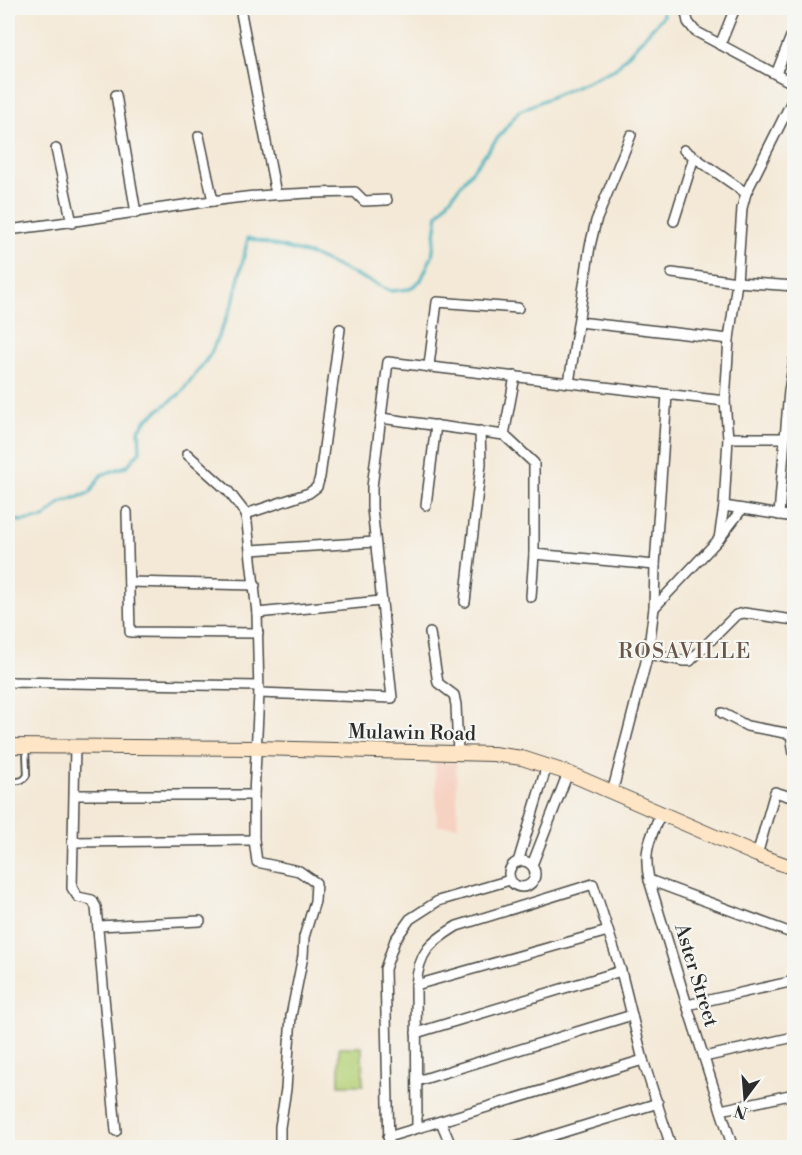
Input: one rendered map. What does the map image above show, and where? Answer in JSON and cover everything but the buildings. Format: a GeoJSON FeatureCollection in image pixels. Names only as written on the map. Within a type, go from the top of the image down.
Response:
{"type":"FeatureCollection","features":[{"type":"Feature","properties":{"kind":"main road","name":"Mulawin Road"},"geometry":{"type":"LineString","coordinates":[[8,746],[256,748],[493,754],[522,758],[568,773],[757,855],[795,868]]}},
{"type":"Feature","properties":{"kind":"street"},"geometry":{"type":"LineString","coordinates":[[240,8],[276,194]]}},
{"type":"Feature","properties":{"kind":"street"},"geometry":{"type":"LineString","coordinates":[[685,8],[688,22],[695,31],[795,84]]}},
{"type":"Feature","properties":{"kind":"street"},"geometry":{"type":"LineString","coordinates":[[720,45],[735,8]]}},
{"type":"Feature","properties":{"kind":"street"},"geometry":{"type":"LineString","coordinates":[[776,74],[795,29]]}},
{"type":"Feature","properties":{"kind":"street"},"geometry":{"type":"LineString","coordinates":[[116,95],[136,213]]}},
{"type":"Feature","properties":{"kind":"street"},"geometry":{"type":"LineString","coordinates":[[719,539],[724,506],[728,438],[725,401],[729,339],[737,282],[742,208],[746,193],[795,97]]}},
{"type":"Feature","properties":{"kind":"street"},"geometry":{"type":"LineString","coordinates":[[569,383],[590,246],[596,221],[631,135]]}},
{"type":"Feature","properties":{"kind":"street"},"geometry":{"type":"LineString","coordinates":[[199,136],[213,201]]}},
{"type":"Feature","properties":{"kind":"street"},"geometry":{"type":"LineString","coordinates":[[56,149],[72,223]]}},
{"type":"Feature","properties":{"kind":"street"},"geometry":{"type":"LineString","coordinates":[[684,150],[746,193]]}},
{"type":"Feature","properties":{"kind":"street"},"geometry":{"type":"LineString","coordinates":[[674,220],[694,157]]}},
{"type":"Feature","properties":{"kind":"street"},"geometry":{"type":"LineString","coordinates":[[8,230],[276,194],[355,192],[364,201],[387,200]]}},
{"type":"Feature","properties":{"kind":"street"},"geometry":{"type":"LineString","coordinates":[[672,273],[737,282],[795,286]]}},
{"type":"Feature","properties":{"kind":"street"},"geometry":{"type":"LineString","coordinates":[[429,365],[437,302],[518,308]]}},
{"type":"Feature","properties":{"kind":"street"},"geometry":{"type":"LineString","coordinates":[[579,322],[729,339]]}},
{"type":"Feature","properties":{"kind":"street"},"geometry":{"type":"LineString","coordinates":[[246,514],[309,493],[317,487],[340,328]]}},
{"type":"Feature","properties":{"kind":"street"},"geometry":{"type":"LineString","coordinates":[[779,515],[789,391],[795,360]]}},
{"type":"Feature","properties":{"kind":"street"},"geometry":{"type":"LineString","coordinates":[[8,682],[258,690],[392,698],[375,542],[372,487],[388,362],[725,401]]}},
{"type":"Feature","properties":{"kind":"street"},"geometry":{"type":"LineString","coordinates":[[504,435],[515,376]]}},
{"type":"Feature","properties":{"kind":"street"},"geometry":{"type":"LineString","coordinates":[[612,793],[648,654],[654,608],[667,395]]}},
{"type":"Feature","properties":{"kind":"street"},"geometry":{"type":"LineString","coordinates":[[381,418],[504,435],[534,462],[534,554],[531,597]]}},
{"type":"Feature","properties":{"kind":"street"},"geometry":{"type":"LineString","coordinates":[[426,505],[436,425]]}},
{"type":"Feature","properties":{"kind":"street"},"geometry":{"type":"LineString","coordinates":[[465,602],[481,465],[480,431]]}},
{"type":"Feature","properties":{"kind":"street"},"geometry":{"type":"LineString","coordinates":[[728,438],[785,438]]}},
{"type":"Feature","properties":{"kind":"street"},"geometry":{"type":"LineString","coordinates":[[187,454],[228,491],[246,514],[255,585],[258,633],[254,795],[254,840],[257,862],[299,871],[316,883],[315,901],[304,937],[303,956],[291,1016],[280,1148]]}},
{"type":"Feature","properties":{"kind":"street"},"geometry":{"type":"LineString","coordinates":[[724,506],[795,517]]}},
{"type":"Feature","properties":{"kind":"street"},"geometry":{"type":"LineString","coordinates":[[654,608],[719,539],[742,509]]}},
{"type":"Feature","properties":{"kind":"street"},"geometry":{"type":"LineString","coordinates":[[127,512],[130,632],[258,633]]}},
{"type":"Feature","properties":{"kind":"street"},"geometry":{"type":"LineString","coordinates":[[251,550],[375,542]]}},
{"type":"Feature","properties":{"kind":"street"},"geometry":{"type":"LineString","coordinates":[[534,554],[655,565]]}},
{"type":"Feature","properties":{"kind":"street"},"geometry":{"type":"LineString","coordinates":[[129,582],[255,585]]}},
{"type":"Feature","properties":{"kind":"street"},"geometry":{"type":"LineString","coordinates":[[257,613],[381,601]]}},
{"type":"Feature","properties":{"kind":"street"},"geometry":{"type":"LineString","coordinates":[[648,654],[690,661],[736,615],[744,613],[795,620]]}},
{"type":"Feature","properties":{"kind":"street"},"geometry":{"type":"LineString","coordinates":[[430,633],[438,683],[454,695],[458,753]]}},
{"type":"Feature","properties":{"kind":"street"},"geometry":{"type":"LineString","coordinates":[[722,713],[747,726],[793,734],[795,754]]}},
{"type":"Feature","properties":{"kind":"street"},"geometry":{"type":"LineString","coordinates":[[75,747],[72,888],[78,897],[92,900],[96,907],[116,1131]]}},
{"type":"Feature","properties":{"kind":"street"},"geometry":{"type":"LineString","coordinates":[[518,862],[547,765]]}},
{"type":"Feature","properties":{"kind":"street"},"geometry":{"type":"LineString","coordinates":[[532,865],[525,861],[518,862],[509,869],[510,880],[518,887],[529,885],[535,876],[532,865],[568,773]]}},
{"type":"Feature","properties":{"kind":"street"},"geometry":{"type":"LineString","coordinates":[[757,855],[775,792],[795,798]]}},
{"type":"Feature","properties":{"kind":"street"},"geometry":{"type":"LineString","coordinates":[[75,795],[254,795]]}},
{"type":"Feature","properties":{"kind":"street","name":"Aster Street"},"geometry":{"type":"LineString","coordinates":[[661,812],[647,848],[645,861],[649,880],[733,1148]]}},
{"type":"Feature","properties":{"kind":"street"},"geometry":{"type":"LineString","coordinates":[[532,813],[550,819]]}},
{"type":"Feature","properties":{"kind":"street"},"geometry":{"type":"LineString","coordinates":[[72,842],[254,840]]}},
{"type":"Feature","properties":{"kind":"street"},"geometry":{"type":"LineString","coordinates":[[389,1148],[385,969],[395,940],[410,919],[438,901],[510,880]]}},
{"type":"Feature","properties":{"kind":"street"},"geometry":{"type":"LineString","coordinates":[[649,880],[795,934]]}},
{"type":"Feature","properties":{"kind":"street"},"geometry":{"type":"LineString","coordinates":[[417,1128],[416,985],[418,965],[425,952],[438,937],[457,926],[593,884],[621,971],[643,1060],[670,1143],[656,1148]]}},
{"type":"Feature","properties":{"kind":"street"},"geometry":{"type":"LineString","coordinates":[[98,926],[200,921]]}},
{"type":"Feature","properties":{"kind":"street"},"geometry":{"type":"LineString","coordinates":[[416,985],[608,931]]}},
{"type":"Feature","properties":{"kind":"street"},"geometry":{"type":"LineString","coordinates":[[416,1033],[621,971]]}},
{"type":"Feature","properties":{"kind":"street"},"geometry":{"type":"LineString","coordinates":[[687,1005],[795,981]]}},
{"type":"Feature","properties":{"kind":"street"},"geometry":{"type":"LineString","coordinates":[[417,1080],[632,1016]]}},
{"type":"Feature","properties":{"kind":"street"},"geometry":{"type":"LineString","coordinates":[[704,1057],[795,1037]]}},
{"type":"Feature","properties":{"kind":"street"},"geometry":{"type":"LineString","coordinates":[[388,1137],[643,1060]]}},
{"type":"Feature","properties":{"kind":"street"},"geometry":{"type":"LineString","coordinates":[[721,1110],[795,1094]]}},
{"type":"Feature","properties":{"kind":"street"},"geometry":{"type":"LineString","coordinates":[[512,1148],[658,1103]]}},
{"type":"Feature","properties":{"kind":"street"},"geometry":{"type":"LineString","coordinates":[[441,1122],[452,1148]]}},
{"type":"Feature","properties":{"kind":"lane"},"geometry":{"type":"LineString","coordinates":[[8,781],[21,781],[27,775],[26,746]]}},
{"type":"Feature","properties":{"kind":"shaded area"},"geometry":{"type":"Polygon","coordinates":[[[435,761],[456,762],[458,826],[437,826],[435,761]]]}},
{"type":"Feature","properties":{"kind":"green space"},"geometry":{"type":"Polygon","coordinates":[[[339,1047],[362,1047],[363,1085],[339,1085],[339,1047]]]}},
{"type":"Feature","properties":{"kind":"waterway"},"geometry":{"type":"LineString","coordinates":[[8,519],[21,521],[44,518],[60,503],[90,493],[101,475],[127,466],[140,451],[139,430],[147,419],[181,393],[210,355],[233,303],[248,238],[312,255],[391,291],[410,289],[421,280],[432,256],[438,214],[519,111],[615,69],[663,16],[662,8]]}},
{"type":"Feature","properties":{"kind":"district","name":"ROSAVILLE"},"geometry":{"type":"Point","coordinates":[685,651]}}]}
